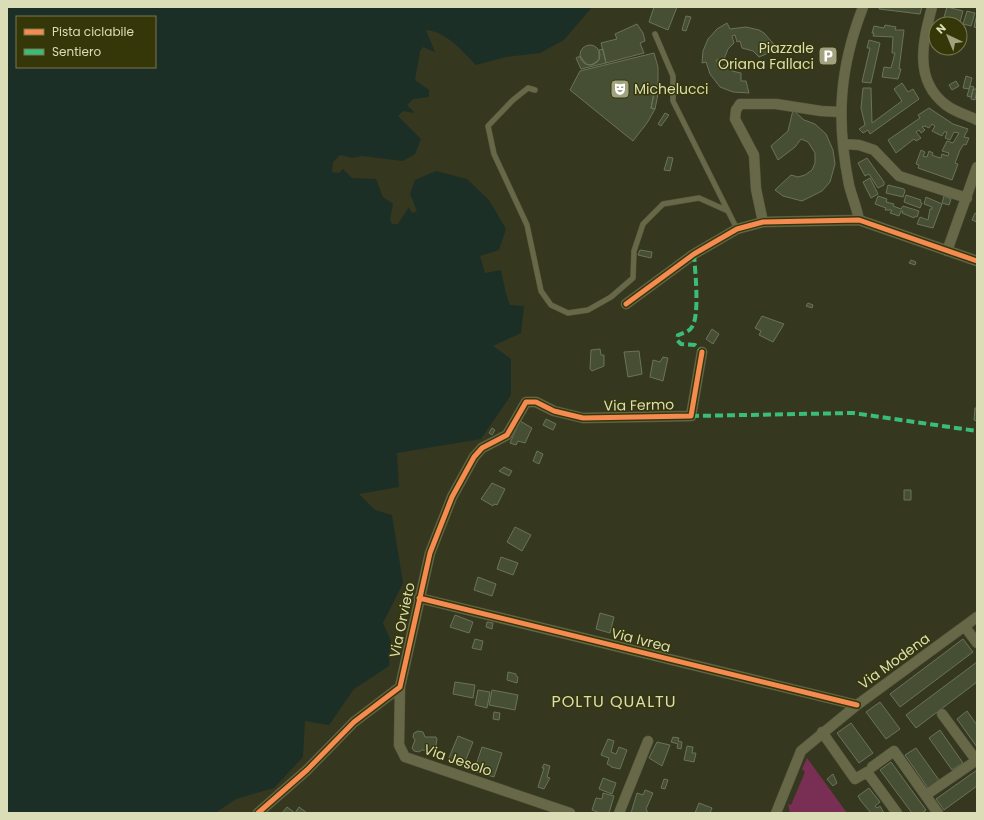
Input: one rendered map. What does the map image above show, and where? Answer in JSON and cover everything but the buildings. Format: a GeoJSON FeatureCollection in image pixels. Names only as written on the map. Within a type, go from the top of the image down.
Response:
{"type":"FeatureCollection","features":[{"type":"Feature","properties":{"kind":"street"},"geometry":{"type":"LineString","coordinates":[[859,220],[850,186],[843,144],[840,112],[844,69],[852,35],[863,7]]}},
{"type":"Feature","properties":{"kind":"street"},"geometry":{"type":"LineString","coordinates":[[932,7],[922,60],[926,77],[934,93],[946,105],[977,120]]}},
{"type":"Feature","properties":{"kind":"street"},"geometry":{"type":"LineString","coordinates":[[763,222],[756,189],[754,155],[735,119],[736,110],[740,104],[776,104],[822,111],[840,112]]}},
{"type":"Feature","properties":{"kind":"street"},"geometry":{"type":"LineString","coordinates":[[843,144],[859,145],[874,150],[899,176],[967,198]]}},
{"type":"Feature","properties":{"kind":"street"},"geometry":{"type":"LineString","coordinates":[[947,251],[977,167]]}},
{"type":"Feature","properties":{"kind":"street"},"geometry":{"type":"LineString","coordinates":[[626,304],[694,254],[737,229],[763,222],[859,220],[977,261]]}},
{"type":"Feature","properties":{"kind":"street","name":"Via Fermo"},"geometry":{"type":"LineString","coordinates":[[526,402],[536,402],[554,411],[583,418],[691,416],[702,352]]}},
{"type":"Feature","properties":{"kind":"street","name":"Via Orvieto"},"geometry":{"type":"LineString","coordinates":[[400,687],[430,553],[438,529],[452,497],[474,457],[482,448],[507,436],[526,402]]}},
{"type":"Feature","properties":{"kind":"street","name":"Via Ivrea"},"geometry":{"type":"LineString","coordinates":[[419,598],[857,705]]}},
{"type":"Feature","properties":{"kind":"street","name":"Via Modena"},"geometry":{"type":"LineString","coordinates":[[776,813],[801,751],[822,732],[857,705],[977,617]]}},
{"type":"Feature","properties":{"kind":"street"},"geometry":{"type":"LineString","coordinates":[[964,627],[977,643]]}},
{"type":"Feature","properties":{"kind":"street"},"geometry":{"type":"LineString","coordinates":[[258,813],[307,770],[354,722],[400,687]]}},
{"type":"Feature","properties":{"kind":"street","name":"Via Jesolo"},"geometry":{"type":"LineString","coordinates":[[400,687],[399,745],[405,757],[570,813]]}},
{"type":"Feature","properties":{"kind":"street"},"geometry":{"type":"LineString","coordinates":[[926,795],[976,760],[942,714]]}},
{"type":"Feature","properties":{"kind":"street"},"geometry":{"type":"LineString","coordinates":[[822,732],[855,779],[867,772],[897,813]]}},
{"type":"Feature","properties":{"kind":"street"},"geometry":{"type":"LineString","coordinates":[[619,813],[648,741]]}},
{"type":"Feature","properties":{"kind":"street"},"geometry":{"type":"LineString","coordinates":[[872,767],[894,751],[938,813]]}},
{"type":"Feature","properties":{"kind":"lane"},"geometry":{"type":"LineString","coordinates":[[655,34],[672,76],[672,101],[737,229]]}},
{"type":"Feature","properties":{"kind":"lane"},"geometry":{"type":"LineString","coordinates":[[535,90],[528,88],[513,100],[488,126],[494,154],[527,225],[541,291],[551,305],[568,313],[588,310],[611,297],[633,278],[634,251],[643,224],[663,204],[699,198],[728,211]]}},
{"type":"Feature","properties":{"kind":"shaded area"},"geometry":{"type":"Polygon","coordinates":[[[7,7],[592,7],[564,40],[540,53],[506,57],[476,65],[460,48],[447,38],[441,34],[426,30],[435,52],[423,47],[420,51],[415,80],[429,90],[429,97],[413,99],[407,105],[415,113],[403,111],[398,116],[421,139],[415,154],[403,161],[362,156],[353,158],[340,155],[333,162],[332,172],[339,173],[343,169],[352,178],[376,179],[383,197],[393,204],[390,219],[392,224],[398,224],[409,207],[412,213],[417,211],[410,194],[415,180],[436,171],[467,179],[489,200],[506,229],[499,250],[480,256],[485,273],[501,270],[510,305],[524,306],[521,333],[493,346],[511,359],[511,395],[481,439],[397,453],[399,487],[359,494],[375,510],[392,515],[403,583],[383,623],[391,641],[389,666],[354,689],[329,725],[305,721],[303,757],[274,788],[236,799],[215,813],[7,813],[7,7]]]}},
{"type":"Feature","properties":{"kind":"shaded area"},"geometry":{"type":"Polygon","coordinates":[[[807,758],[847,813],[790,813],[788,804],[791,805],[805,772],[802,769],[807,758]]]}},
{"type":"Feature","properties":{"kind":"marked path"},"geometry":{"type":"LineString","coordinates":[[694,254],[696,313],[692,327],[686,332],[678,335],[677,340],[681,344],[695,345],[702,352]]}},
{"type":"Feature","properties":{"kind":"marked path"},"geometry":{"type":"LineString","coordinates":[[691,416],[853,413],[977,431]]}},
{"type":"Feature","properties":{"kind":"cycle path"},"geometry":{"type":"LineString","coordinates":[[626,304],[694,254],[737,229],[763,222],[859,220],[977,261]]}},
{"type":"Feature","properties":{"kind":"cycle path"},"geometry":{"type":"LineString","coordinates":[[258,813],[307,770],[354,722],[400,687],[430,553],[452,497],[474,457],[482,448],[507,435],[526,402],[536,402],[554,411],[583,418],[691,416],[702,352]]}},
{"type":"Feature","properties":{"kind":"cycle path"},"geometry":{"type":"LineString","coordinates":[[419,598],[857,705]]}},
{"type":"Feature","properties":{"kind":"place","name":"Piazzale Oriana Fallaci"},"geometry":{"type":"Point","coordinates":[828,56]}},
{"type":"Feature","properties":{"kind":"place","name":"Michelucci"},"geometry":{"type":"Point","coordinates":[620,89]}},
{"type":"Feature","properties":{"kind":"district","name":"POLTU QUALTU"},"geometry":{"type":"Point","coordinates":[614,701]}}]}
